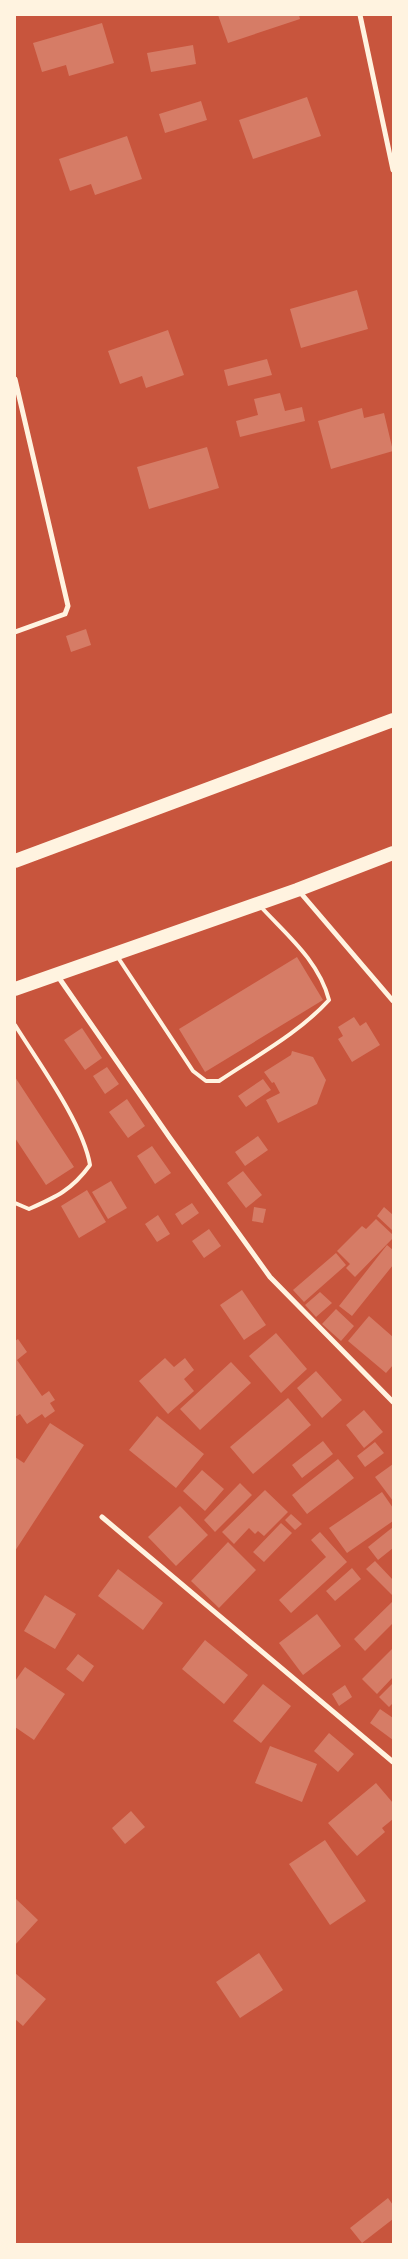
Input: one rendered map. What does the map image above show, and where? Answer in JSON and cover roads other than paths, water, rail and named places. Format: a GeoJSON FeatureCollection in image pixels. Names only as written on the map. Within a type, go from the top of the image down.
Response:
{"type":"FeatureCollection","features":[{"type":"Feature","properties":{"kind":"highway"},"geometry":{"type":"LineString","coordinates":[[15,861],[393,720]]}},
{"type":"Feature","properties":{"kind":"highway"},"geometry":{"type":"LineString","coordinates":[[15,989],[297,890],[393,853]]}},
{"type":"Feature","properties":{"kind":"street"},"geometry":{"type":"LineString","coordinates":[[360,15],[393,170]]}},
{"type":"Feature","properties":{"kind":"street"},"geometry":{"type":"LineString","coordinates":[[15,379],[68,606],[65,614],[56,619],[15,632]]}},
{"type":"Feature","properties":{"kind":"street"},"geometry":{"type":"LineString","coordinates":[[297,890],[393,1001]]}},
{"type":"Feature","properties":{"kind":"street"},"geometry":{"type":"LineString","coordinates":[[56,974],[170,1138],[270,1276],[393,1402]]}},
{"type":"Feature","properties":{"kind":"street"},"geometry":{"type":"LineString","coordinates":[[102,1517],[393,1762]]}},
{"type":"Feature","properties":{"kind":"lane"},"geometry":{"type":"LineString","coordinates":[[115,954],[193,1072],[206,1081],[219,1081],[285,1037],[318,1012],[329,1000],[324,983],[305,954],[258,904]]}},
{"type":"Feature","properties":{"kind":"lane"},"geometry":{"type":"LineString","coordinates":[[15,1025],[74,1121],[88,1152],[90,1165],[77,1183],[53,1198],[28,1209],[15,1203]]}}]}
